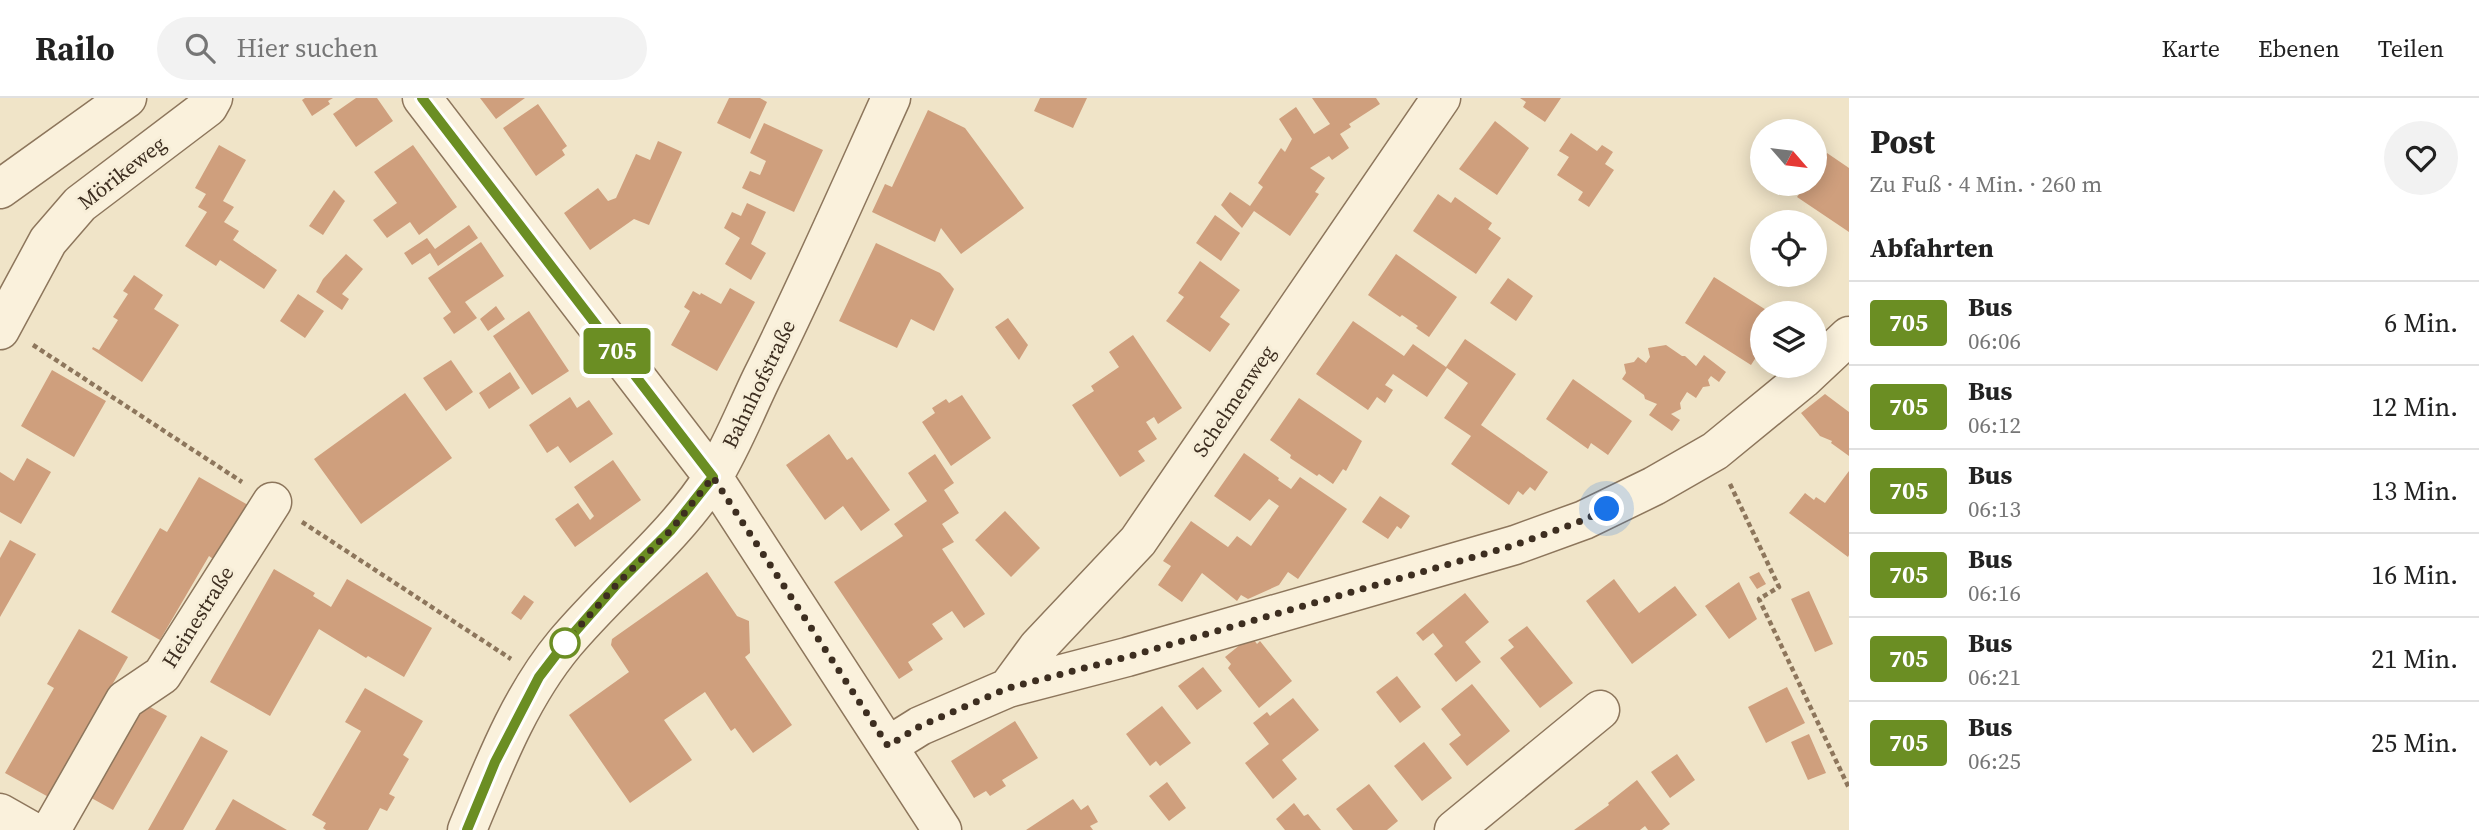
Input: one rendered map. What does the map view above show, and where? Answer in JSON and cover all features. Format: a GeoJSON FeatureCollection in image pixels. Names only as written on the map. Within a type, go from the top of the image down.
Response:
{"type":"FeatureCollection","features":[{"type":"Feature","properties":{"kind":"street"},"geometry":{"type":"LineString","coordinates":[[0,189],[127,98]]}},
{"type":"Feature","properties":{"kind":"street","name":"Mörikeweg"},"geometry":{"type":"LineString","coordinates":[[0,330],[48,241],[80,204],[208,107],[213,98]]}},
{"type":"Feature","properties":{"kind":"street"},"geometry":{"type":"LineString","coordinates":[[422,98],[713,477],[942,830]]}},
{"type":"Feature","properties":{"kind":"street","name":"Bahnhofstraße"},"geometry":{"type":"LineString","coordinates":[[467,830],[495,762],[539,677],[617,584],[671,530],[713,477],[794,312],[891,98]]}},
{"type":"Feature","properties":{"kind":"street","name":"Schelmenweg"},"geometry":{"type":"LineString","coordinates":[[1008,688],[1038,647],[1138,541],[1441,98]]}},
{"type":"Feature","properties":{"kind":"street"},"geometry":{"type":"LineString","coordinates":[[888,746],[920,726],[1008,688],[1127,657],[1515,545],[1584,520],[1654,486],[1715,451],[1803,379],[1849,336]]}},
{"type":"Feature","properties":{"kind":"street","name":"Heinestraße"},"geometry":{"type":"LineString","coordinates":[[51,830],[125,700],[162,674],[272,502]]}},
{"type":"Feature","properties":{"kind":"street"},"geometry":{"type":"LineString","coordinates":[[1454,830],[1600,710]]}},
{"type":"Feature","properties":{"kind":"street"},"geometry":{"type":"LineString","coordinates":[[0,813],[30,830]]}},
{"type":"Feature","properties":{"kind":"path"},"geometry":{"type":"LineString","coordinates":[[1715,451],[1779,587],[1759,599],[1849,788]]}},
{"type":"Feature","properties":{"kind":"building"},"geometry":{"type":"Polygon","coordinates":[[[333,98],[328,101],[330,104],[312,116],[302,100],[333,98]]]}},
{"type":"Feature","properties":{"kind":"building"},"geometry":{"type":"Polygon","coordinates":[[[356,98],[377,98],[393,121],[356,147],[333,114],[356,98]]]}},
{"type":"Feature","properties":{"kind":"building"},"geometry":{"type":"Polygon","coordinates":[[[480,98],[525,98],[496,119],[480,98]]]}},
{"type":"Feature","properties":{"kind":"building"},"geometry":{"type":"Polygon","coordinates":[[[729,98],[760,98],[767,102],[750,139],[717,123],[729,98]]]}},
{"type":"Feature","properties":{"kind":"building"},"geometry":{"type":"Polygon","coordinates":[[[1040,98],[1087,98],[1073,128],[1034,111],[1040,98]]]}},
{"type":"Feature","properties":{"kind":"building"},"geometry":{"type":"Polygon","coordinates":[[[1312,98],[1376,98],[1380,104],[1349,124],[1351,127],[1340,134],[1349,148],[1332,160],[1329,156],[1310,168],[1325,178],[1315,192],[1319,194],[1290,236],[1254,211],[1242,228],[1221,205],[1230,192],[1250,206],[1263,187],[1258,183],[1281,148],[1285,152],[1292,139],[1279,119],[1296,107],[1314,134],[1330,124],[1312,98]]]}},
{"type":"Feature","properties":{"kind":"building"},"geometry":{"type":"Polygon","coordinates":[[[1520,98],[1561,98],[1545,122],[1523,107],[1526,102],[1520,98]]]}},
{"type":"Feature","properties":{"kind":"building"},"geometry":{"type":"Polygon","coordinates":[[[538,104],[567,146],[562,150],[565,155],[536,176],[503,128],[538,104]]]}},
{"type":"Feature","properties":{"kind":"building"},"geometry":{"type":"Polygon","coordinates":[[[928,110],[965,128],[1024,208],[961,254],[941,228],[935,242],[872,212],[885,184],[892,187],[928,110]]]}},
{"type":"Feature","properties":{"kind":"building"},"geometry":{"type":"Polygon","coordinates":[[[1495,121],[1529,148],[1497,195],[1459,169],[1495,121]]]}},
{"type":"Feature","properties":{"kind":"building"},"geometry":{"type":"Polygon","coordinates":[[[764,123],[823,150],[794,212],[742,188],[750,171],[760,175],[766,161],[750,153],[764,123]]]}},
{"type":"Feature","properties":{"kind":"building"},"geometry":{"type":"Polygon","coordinates":[[[1571,133],[1597,151],[1602,145],[1613,152],[1605,164],[1614,170],[1589,207],[1578,200],[1583,192],[1557,175],[1569,157],[1559,151],[1571,133]]]}},
{"type":"Feature","properties":{"kind":"building"},"geometry":{"type":"Polygon","coordinates":[[[658,141],[682,152],[649,225],[634,219],[590,250],[564,213],[598,188],[608,201],[616,198],[636,154],[650,160],[658,141]]]}},
{"type":"Feature","properties":{"kind":"building"},"geometry":{"type":"Polygon","coordinates":[[[219,145],[246,160],[223,201],[234,207],[224,222],[239,231],[233,240],[277,270],[264,289],[220,260],[216,266],[185,246],[207,212],[198,207],[206,194],[195,188],[219,145]]]}},
{"type":"Feature","properties":{"kind":"building"},"geometry":{"type":"Polygon","coordinates":[[[413,145],[457,207],[419,235],[410,222],[387,238],[373,220],[397,203],[374,172],[413,145]]]}},
{"type":"Feature","properties":{"kind":"building"},"geometry":{"type":"Polygon","coordinates":[[[1827,153],[1849,168],[1849,232],[1827,217],[1827,210],[1816,210],[1797,197],[1827,196],[1827,153]]]}},
{"type":"Feature","properties":{"kind":"building"},"geometry":{"type":"Polygon","coordinates":[[[334,190],[345,201],[323,235],[309,226],[334,190]]]}},
{"type":"Feature","properties":{"kind":"building"},"geometry":{"type":"Polygon","coordinates":[[[1438,194],[1451,203],[1455,197],[1492,223],[1488,229],[1501,238],[1476,274],[1413,231],[1438,194]]]}},
{"type":"Feature","properties":{"kind":"building"},"geometry":{"type":"Polygon","coordinates":[[[747,203],[766,212],[751,244],[766,253],[751,280],[725,264],[740,238],[724,228],[732,212],[741,216],[747,203]]]}},
{"type":"Feature","properties":{"kind":"building"},"geometry":{"type":"Polygon","coordinates":[[[1215,215],[1240,233],[1221,261],[1196,243],[1215,215]]]}},
{"type":"Feature","properties":{"kind":"building"},"geometry":{"type":"Polygon","coordinates":[[[469,225],[478,238],[438,266],[430,253],[412,265],[404,253],[427,238],[435,249],[469,225]]]}},
{"type":"Feature","properties":{"kind":"building"},"geometry":{"type":"Polygon","coordinates":[[[481,242],[504,276],[465,302],[477,318],[454,334],[443,318],[451,312],[428,278],[481,242]]]}},
{"type":"Feature","properties":{"kind":"building"},"geometry":{"type":"Polygon","coordinates":[[[876,243],[940,273],[954,289],[934,331],[911,319],[897,348],[839,321],[876,243]]]}},
{"type":"Feature","properties":{"kind":"building"},"geometry":{"type":"Polygon","coordinates":[[[346,254],[363,269],[342,294],[349,299],[342,310],[316,292],[323,279],[346,254]]]}},
{"type":"Feature","properties":{"kind":"building"},"geometry":{"type":"Polygon","coordinates":[[[1396,254],[1457,297],[1429,337],[1416,328],[1418,326],[1368,295],[1396,254]]]}},
{"type":"Feature","properties":{"kind":"building"},"geometry":{"type":"Polygon","coordinates":[[[1200,261],[1240,290],[1220,317],[1230,324],[1210,352],[1166,321],[1184,297],[1178,293],[1200,261]]]}},
{"type":"Feature","properties":{"kind":"building"},"geometry":{"type":"Polygon","coordinates":[[[134,275],[163,295],[154,309],[179,325],[142,382],[92,349],[93,347],[99,350],[118,320],[113,317],[128,294],[123,291],[134,275]]]}},
{"type":"Feature","properties":{"kind":"building"},"geometry":{"type":"Polygon","coordinates":[[[1714,277],[1752,301],[1750,364],[1685,323],[1714,277]]]}},
{"type":"Feature","properties":{"kind":"building"},"geometry":{"type":"Polygon","coordinates":[[[1508,278],[1533,296],[1516,321],[1490,303],[1508,278]]]}},
{"type":"Feature","properties":{"kind":"building"},"geometry":{"type":"Polygon","coordinates":[[[730,288],[755,302],[717,371],[671,345],[690,311],[684,307],[693,291],[721,304],[730,288]]]}},
{"type":"Feature","properties":{"kind":"building"},"geometry":{"type":"Polygon","coordinates":[[[298,294],[324,311],[305,338],[280,321],[298,294]]]}},
{"type":"Feature","properties":{"kind":"building"},"geometry":{"type":"Polygon","coordinates":[[[496,306],[505,319],[488,331],[480,319],[496,306]]]}},
{"type":"Feature","properties":{"kind":"building"},"geometry":{"type":"Polygon","coordinates":[[[529,311],[569,371],[532,395],[493,336],[529,311]]]}},
{"type":"Feature","properties":{"kind":"building"},"geometry":{"type":"Polygon","coordinates":[[[1008,318],[1028,345],[1019,360],[995,327],[1008,318]]]}},
{"type":"Feature","properties":{"kind":"building"},"geometry":{"type":"Polygon","coordinates":[[[1353,321],[1404,356],[1413,344],[1446,367],[1465,339],[1516,374],[1481,425],[1548,472],[1535,491],[1530,487],[1523,495],[1518,491],[1509,505],[1451,464],[1471,436],[1444,418],[1468,383],[1447,368],[1427,397],[1393,374],[1385,385],[1393,390],[1385,403],[1377,397],[1368,410],[1316,374],[1353,321]]]}},
{"type":"Feature","properties":{"kind":"building"},"geometry":{"type":"Polygon","coordinates":[[[1133,335],[1182,408],[1158,424],[1154,417],[1146,422],[1157,439],[1138,451],[1145,461],[1120,477],[1072,405],[1094,391],[1091,386],[1119,367],[1109,352],[1133,335]]]}},
{"type":"Feature","properties":{"kind":"building"},"geometry":{"type":"Polygon","coordinates":[[[1666,345],[1696,366],[1704,355],[1726,372],[1719,382],[1711,376],[1708,380],[1710,386],[1703,387],[1696,398],[1687,392],[1680,403],[1681,409],[1671,414],[1680,420],[1672,431],[1649,415],[1657,404],[1645,399],[1644,395],[1622,379],[1626,373],[1624,364],[1634,362],[1638,357],[1646,363],[1650,357],[1648,348],[1666,345]]]}},
{"type":"Feature","properties":{"kind":"building"},"geometry":{"type":"Polygon","coordinates":[[[451,360],[473,392],[446,411],[423,378],[451,360]]]}},
{"type":"Feature","properties":{"kind":"building"},"geometry":{"type":"Polygon","coordinates":[[[52,370],[106,401],[74,457],[21,426],[52,370]]]}},
{"type":"Feature","properties":{"kind":"building"},"geometry":{"type":"Polygon","coordinates":[[[510,372],[520,388],[489,409],[479,393],[510,372]]]}},
{"type":"Feature","properties":{"kind":"building"},"geometry":{"type":"Polygon","coordinates":[[[1573,379],[1632,421],[1608,455],[1591,443],[1588,449],[1546,419],[1573,379]]]}},
{"type":"Feature","properties":{"kind":"building"},"geometry":{"type":"Polygon","coordinates":[[[405,393],[452,458],[361,524],[314,459],[405,393]]]}},
{"type":"Feature","properties":{"kind":"building"},"geometry":{"type":"Polygon","coordinates":[[[1825,394],[1849,412],[1849,456],[1831,443],[1832,441],[1820,436],[1801,413],[1825,394]]]}},
{"type":"Feature","properties":{"kind":"building"},"geometry":{"type":"Polygon","coordinates":[[[962,395],[991,438],[951,466],[922,422],[935,413],[932,408],[946,399],[949,403],[962,395]]]}},
{"type":"Feature","properties":{"kind":"building"},"geometry":{"type":"Polygon","coordinates":[[[570,397],[577,408],[589,400],[613,434],[570,463],[558,446],[547,453],[529,425],[570,397]]]}},
{"type":"Feature","properties":{"kind":"building"},"geometry":{"type":"Polygon","coordinates":[[[1299,398],[1362,441],[1346,471],[1343,469],[1333,484],[1290,458],[1291,455],[1270,440],[1299,398]]]}},
{"type":"Feature","properties":{"kind":"building"},"geometry":{"type":"Polygon","coordinates":[[[829,434],[847,460],[852,457],[890,510],[861,531],[843,506],[825,520],[786,465],[829,434]]]}},
{"type":"Feature","properties":{"kind":"building"},"geometry":{"type":"Polygon","coordinates":[[[1244,453],[1291,489],[1300,477],[1347,509],[1298,579],[1288,572],[1279,585],[1248,599],[1241,595],[1237,601],[1202,573],[1182,602],[1158,585],[1171,566],[1163,561],[1191,521],[1228,547],[1237,536],[1251,546],[1279,506],[1269,499],[1250,521],[1214,496],[1244,453]]]}},
{"type":"Feature","properties":{"kind":"building"},"geometry":{"type":"Polygon","coordinates":[[[935,454],[954,483],[944,490],[959,513],[942,524],[954,542],[942,549],[985,614],[964,628],[952,611],[932,624],[943,639],[908,662],[913,670],[899,679],[834,582],[903,536],[894,524],[927,501],[908,473],[935,454]]]}},
{"type":"Feature","properties":{"kind":"building"},"geometry":{"type":"Polygon","coordinates":[[[27,458],[51,472],[21,524],[0,512],[0,472],[14,481],[27,458]]]}},
{"type":"Feature","properties":{"kind":"building"},"geometry":{"type":"Polygon","coordinates":[[[613,460],[641,500],[575,547],[555,519],[578,503],[590,520],[594,516],[574,487],[613,460]]]}},
{"type":"Feature","properties":{"kind":"building"},"geometry":{"type":"Polygon","coordinates":[[[1849,471],[1848,557],[1789,513],[1805,493],[1814,500],[1816,497],[1825,503],[1849,471]]]}},
{"type":"Feature","properties":{"kind":"building"},"geometry":{"type":"Polygon","coordinates":[[[199,477],[248,505],[216,561],[209,556],[160,640],[111,612],[160,528],[167,532],[199,477]]]}},
{"type":"Feature","properties":{"kind":"building"},"geometry":{"type":"Polygon","coordinates":[[[1380,496],[1410,516],[1401,529],[1397,526],[1388,539],[1362,522],[1380,496]]]}},
{"type":"Feature","properties":{"kind":"building"},"geometry":{"type":"Polygon","coordinates":[[[1005,511],[1040,548],[1011,577],[975,540],[1005,511]]]}},
{"type":"Feature","properties":{"kind":"building"},"geometry":{"type":"Polygon","coordinates":[[[10,540],[36,554],[0,617],[0,558],[10,540]]]}},
{"type":"Feature","properties":{"kind":"building"},"geometry":{"type":"Polygon","coordinates":[[[274,569],[315,593],[313,596],[331,607],[347,579],[432,628],[404,677],[368,656],[366,658],[319,629],[270,716],[210,682],[274,569]]]}},
{"type":"Feature","properties":{"kind":"building"},"geometry":{"type":"Polygon","coordinates":[[[707,572],[737,616],[749,621],[750,653],[745,657],[792,725],[753,753],[735,728],[731,731],[705,692],[664,720],[692,760],[630,803],[569,715],[629,672],[611,645],[612,639],[707,572]]]}},
{"type":"Feature","properties":{"kind":"building"},"geometry":{"type":"Polygon","coordinates":[[[1759,572],[1766,584],[1757,589],[1749,577],[1759,572]]]}},
{"type":"Feature","properties":{"kind":"building"},"geometry":{"type":"Polygon","coordinates":[[[1614,579],[1639,613],[1675,586],[1697,615],[1632,664],[1586,601],[1614,579]]]}},
{"type":"Feature","properties":{"kind":"building"},"geometry":{"type":"Polygon","coordinates":[[[1739,582],[1757,619],[1729,639],[1705,606],[1739,582]]]}},
{"type":"Feature","properties":{"kind":"building"},"geometry":{"type":"Polygon","coordinates":[[[1809,591],[1833,644],[1815,652],[1791,599],[1809,591]]]}},
{"type":"Feature","properties":{"kind":"building"},"geometry":{"type":"Polygon","coordinates":[[[1465,593],[1489,622],[1465,642],[1481,662],[1456,682],[1434,654],[1443,646],[1433,633],[1423,641],[1416,633],[1465,593]]]}},
{"type":"Feature","properties":{"kind":"building"},"geometry":{"type":"Polygon","coordinates":[[[524,595],[534,602],[521,620],[511,613],[524,595]]]}},
{"type":"Feature","properties":{"kind":"building"},"geometry":{"type":"Polygon","coordinates":[[[1527,626],[1573,683],[1540,708],[1500,658],[1514,647],[1508,640],[1527,626]]]}},
{"type":"Feature","properties":{"kind":"building"},"geometry":{"type":"Polygon","coordinates":[[[79,629],[128,657],[96,713],[54,800],[5,773],[54,688],[47,684],[79,629]]]}},
{"type":"Feature","properties":{"kind":"building"},"geometry":{"type":"Polygon","coordinates":[[[1251,636],[1257,644],[1260,641],[1292,681],[1259,708],[1228,668],[1231,664],[1225,657],[1251,636]]]}},
{"type":"Feature","properties":{"kind":"building"},"geometry":{"type":"Polygon","coordinates":[[[1203,667],[1222,691],[1197,710],[1178,686],[1203,667]]]}},
{"type":"Feature","properties":{"kind":"building"},"geometry":{"type":"Polygon","coordinates":[[[1397,676],[1421,707],[1400,723],[1376,692],[1397,676]]]}},
{"type":"Feature","properties":{"kind":"building"},"geometry":{"type":"Polygon","coordinates":[[[1472,684],[1510,731],[1467,766],[1449,744],[1461,735],[1441,709],[1472,684]]]}},
{"type":"Feature","properties":{"kind":"building"},"geometry":{"type":"Polygon","coordinates":[[[1787,687],[1805,723],[1766,743],[1748,707],[1787,687]]]}},
{"type":"Feature","properties":{"kind":"building"},"geometry":{"type":"Polygon","coordinates":[[[365,688],[423,721],[403,755],[409,759],[389,794],[395,797],[387,811],[380,808],[368,830],[326,830],[323,828],[326,823],[312,815],[361,731],[345,722],[365,688]]]}},
{"type":"Feature","properties":{"kind":"building"},"geometry":{"type":"Polygon","coordinates":[[[1293,698],[1319,730],[1282,760],[1297,779],[1273,799],[1245,763],[1269,744],[1253,723],[1267,712],[1270,716],[1293,698]]]}},
{"type":"Feature","properties":{"kind":"building"},"geometry":{"type":"Polygon","coordinates":[[[139,701],[167,716],[113,810],[86,795],[139,701]]]}},
{"type":"Feature","properties":{"kind":"building"},"geometry":{"type":"Polygon","coordinates":[[[1162,706],[1191,743],[1160,766],[1156,761],[1150,766],[1126,734],[1162,706]]]}},
{"type":"Feature","properties":{"kind":"building"},"geometry":{"type":"Polygon","coordinates":[[[1015,721],[1038,758],[1002,780],[1006,786],[990,796],[986,791],[974,798],[951,761],[1015,721]]]}},
{"type":"Feature","properties":{"kind":"building"},"geometry":{"type":"Polygon","coordinates":[[[1809,734],[1826,773],[1808,780],[1791,742],[1809,734]]]}},
{"type":"Feature","properties":{"kind":"building"},"geometry":{"type":"Polygon","coordinates":[[[201,736],[228,751],[183,830],[148,830],[201,736]]]}},
{"type":"Feature","properties":{"kind":"building"},"geometry":{"type":"Polygon","coordinates":[[[1424,742],[1452,778],[1422,801],[1394,766],[1424,742]]]}},
{"type":"Feature","properties":{"kind":"building"},"geometry":{"type":"Polygon","coordinates":[[[1677,754],[1695,780],[1670,798],[1651,772],[1677,754]]]}},
{"type":"Feature","properties":{"kind":"building"},"geometry":{"type":"Polygon","coordinates":[[[1637,780],[1670,824],[1662,830],[1648,830],[1645,826],[1640,830],[1574,830],[1609,805],[1608,803],[1637,780]]]}},
{"type":"Feature","properties":{"kind":"building"},"geometry":{"type":"Polygon","coordinates":[[[1167,782],[1186,808],[1169,821],[1149,796],[1167,782]]]}},
{"type":"Feature","properties":{"kind":"building"},"geometry":{"type":"Polygon","coordinates":[[[1369,784],[1398,821],[1387,830],[1353,830],[1336,809],[1369,784]]]}},
{"type":"Feature","properties":{"kind":"building"},"geometry":{"type":"Polygon","coordinates":[[[233,799],[287,830],[215,830],[233,799]]]}},
{"type":"Feature","properties":{"kind":"building"},"geometry":{"type":"Polygon","coordinates":[[[1073,799],[1081,810],[1088,805],[1098,822],[1090,826],[1093,830],[1026,830],[1073,799]]]}},
{"type":"Feature","properties":{"kind":"building"},"geometry":{"type":"Polygon","coordinates":[[[1294,803],[1304,816],[1308,814],[1321,830],[1285,830],[1276,819],[1294,803]]]}},
{"type":"Feature","properties":{"kind":"bus line","name":"705"},"geometry":{"type":"LineString","coordinates":[[422,98],[713,477],[671,530],[617,584],[539,677],[495,762],[467,830]]}},
{"type":"Feature","properties":{"kind":"route"},"geometry":{"type":"LineString","coordinates":[[565,643],[617,584],[671,530],[713,477],[888,746],[920,726],[1008,688],[1127,657],[1515,545],[1607,509]]}}]}
